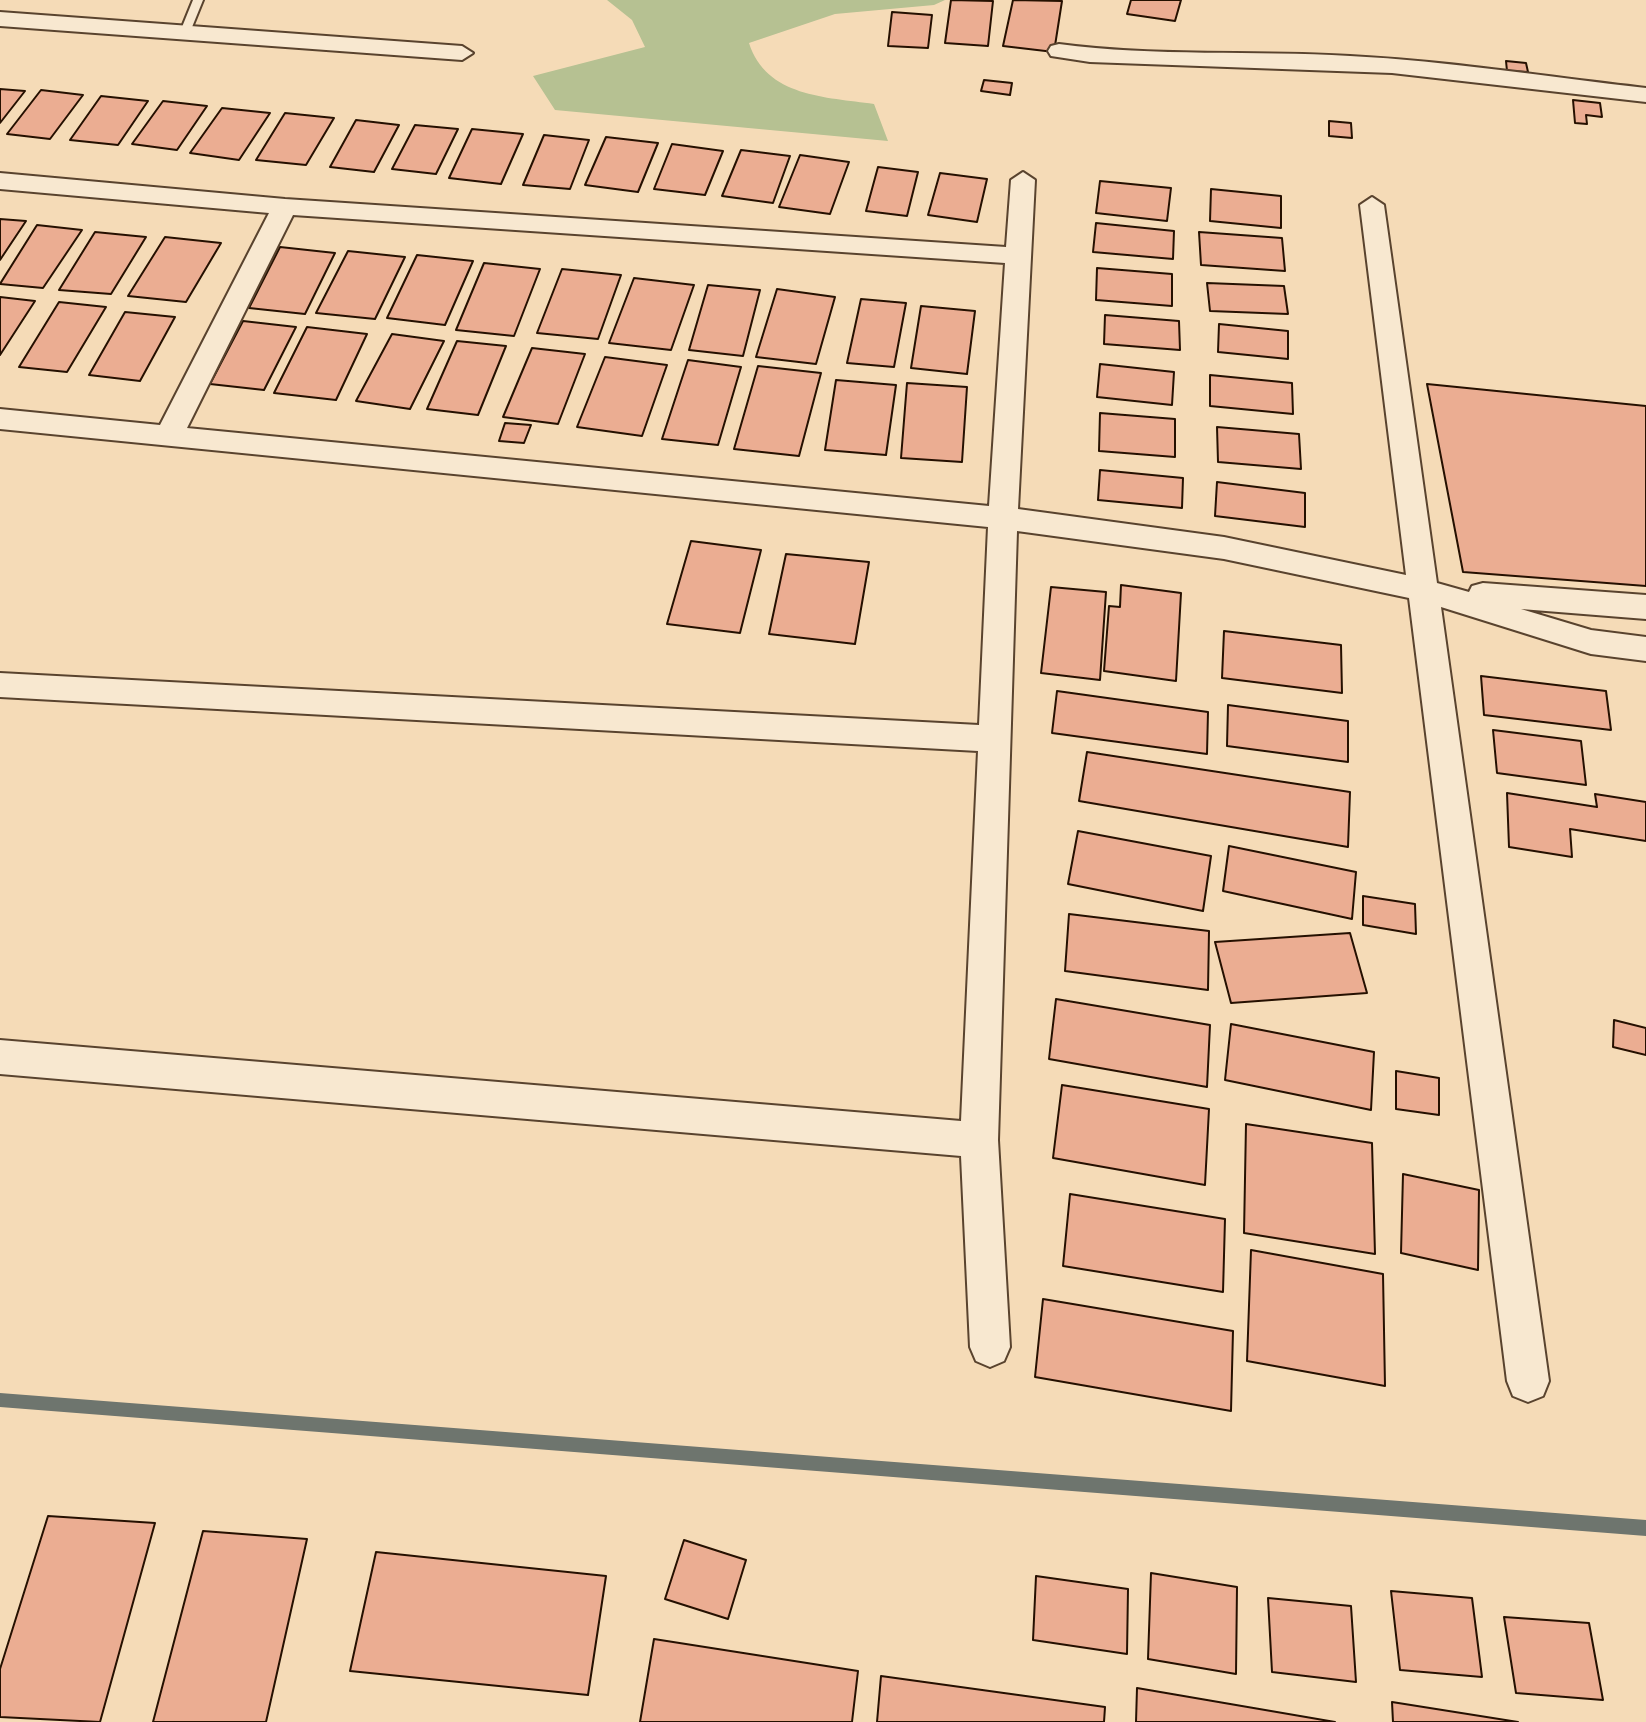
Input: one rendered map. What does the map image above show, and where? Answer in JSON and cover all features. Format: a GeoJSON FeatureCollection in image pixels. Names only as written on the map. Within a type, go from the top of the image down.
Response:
{"type":"FeatureCollection","features":[{"type":"Feature","properties":{"kind":"street"},"geometry":{"type":"LineString","coordinates":[[0,19],[462,53]]}},
{"type":"Feature","properties":{"kind":"street"},"geometry":{"type":"LineString","coordinates":[[1059,51],[1124,60],[1306,61],[1411,68],[1646,95]]}},
{"type":"Feature","properties":{"kind":"street"},"geometry":{"type":"LineString","coordinates":[[990,1347],[979,1140],[1003,518],[1023,180]]}},
{"type":"Feature","properties":{"kind":"street"},"geometry":{"type":"LineString","coordinates":[[0,181],[285,207],[1018,256]]}},
{"type":"Feature","properties":{"kind":"street"},"geometry":{"type":"LineString","coordinates":[[1372,205],[1528,1381]]}},
{"type":"Feature","properties":{"kind":"street"},"geometry":{"type":"LineString","coordinates":[[168,437],[285,207]]}},
{"type":"Feature","properties":{"kind":"street"},"geometry":{"type":"LineString","coordinates":[[0,419],[1003,518],[1224,548],[1421,589],[1591,642],[1646,649]]}},
{"type":"Feature","properties":{"kind":"street"},"geometry":{"type":"LineString","coordinates":[[1421,589],[1646,607]]}},
{"type":"Feature","properties":{"kind":"street"},"geometry":{"type":"LineString","coordinates":[[0,685],[993,739]]}},
{"type":"Feature","properties":{"kind":"street"},"geometry":{"type":"LineString","coordinates":[[0,1057],[979,1140]]}},
{"type":"Feature","properties":{"kind":"lane"},"geometry":{"type":"LineString","coordinates":[[185,32],[198,0]]}},
{"type":"Feature","properties":{"kind":"green space"},"geometry":{"type":"Polygon","coordinates":[[[607,0],[945,0],[934,5],[835,14],[749,43],[757,61],[783,84],[818,96],[874,104],[888,141],[555,110],[533,76],[645,47],[632,20],[607,0]]]}},
{"type":"Feature","properties":{"kind":"building"},"geometry":{"type":"Polygon","coordinates":[[[951,0],[993,1],[988,46],[945,43],[951,0]]]}},
{"type":"Feature","properties":{"kind":"building"},"geometry":{"type":"Polygon","coordinates":[[[1013,0],[1062,1],[1054,52],[1003,46],[1013,0]]]}},
{"type":"Feature","properties":{"kind":"building"},"geometry":{"type":"Polygon","coordinates":[[[1131,0],[1181,0],[1175,21],[1127,14],[1131,0]]]}},
{"type":"Feature","properties":{"kind":"building"},"geometry":{"type":"Polygon","coordinates":[[[892,12],[932,15],[928,48],[888,46],[892,12]]]}},
{"type":"Feature","properties":{"kind":"building"},"geometry":{"type":"Polygon","coordinates":[[[1506,61],[1526,63],[1528,72],[1507,71],[1506,61]]]}},
{"type":"Feature","properties":{"kind":"building"},"geometry":{"type":"Polygon","coordinates":[[[984,80],[1012,83],[1010,95],[981,91],[984,80]]]}},
{"type":"Feature","properties":{"kind":"building"},"geometry":{"type":"Polygon","coordinates":[[[0,89],[25,91],[0,123],[0,89]]]}},
{"type":"Feature","properties":{"kind":"building"},"geometry":{"type":"Polygon","coordinates":[[[41,90],[83,95],[50,139],[7,134],[41,90]]]}},
{"type":"Feature","properties":{"kind":"building"},"geometry":{"type":"Polygon","coordinates":[[[101,96],[148,101],[118,145],[70,140],[101,96]]]}},
{"type":"Feature","properties":{"kind":"building"},"geometry":{"type":"Polygon","coordinates":[[[1573,100],[1600,103],[1602,117],[1586,115],[1587,124],[1575,123],[1573,100]]]}},
{"type":"Feature","properties":{"kind":"building"},"geometry":{"type":"Polygon","coordinates":[[[163,101],[207,106],[177,150],[132,144],[163,101]]]}},
{"type":"Feature","properties":{"kind":"building"},"geometry":{"type":"Polygon","coordinates":[[[222,108],[270,113],[239,160],[190,153],[222,108]]]}},
{"type":"Feature","properties":{"kind":"building"},"geometry":{"type":"Polygon","coordinates":[[[285,113],[334,118],[306,165],[256,160],[285,113]]]}},
{"type":"Feature","properties":{"kind":"building"},"geometry":{"type":"Polygon","coordinates":[[[356,120],[399,125],[374,172],[330,167],[356,120]]]}},
{"type":"Feature","properties":{"kind":"building"},"geometry":{"type":"Polygon","coordinates":[[[1329,121],[1351,123],[1352,138],[1329,136],[1329,121]]]}},
{"type":"Feature","properties":{"kind":"building"},"geometry":{"type":"Polygon","coordinates":[[[415,125],[458,129],[436,174],[392,169],[415,125]]]}},
{"type":"Feature","properties":{"kind":"building"},"geometry":{"type":"Polygon","coordinates":[[[472,129],[523,134],[501,184],[449,178],[472,129]]]}},
{"type":"Feature","properties":{"kind":"building"},"geometry":{"type":"Polygon","coordinates":[[[544,135],[589,140],[570,189],[523,185],[544,135]]]}},
{"type":"Feature","properties":{"kind":"building"},"geometry":{"type":"Polygon","coordinates":[[[606,137],[658,143],[638,192],[585,185],[606,137]]]}},
{"type":"Feature","properties":{"kind":"building"},"geometry":{"type":"Polygon","coordinates":[[[672,144],[723,151],[705,195],[654,189],[672,144]]]}},
{"type":"Feature","properties":{"kind":"building"},"geometry":{"type":"Polygon","coordinates":[[[741,150],[790,156],[773,203],[722,196],[741,150]]]}},
{"type":"Feature","properties":{"kind":"building"},"geometry":{"type":"Polygon","coordinates":[[[800,155],[849,162],[830,214],[779,207],[800,155]]]}},
{"type":"Feature","properties":{"kind":"building"},"geometry":{"type":"Polygon","coordinates":[[[878,167],[918,172],[907,216],[866,211],[878,167]]]}},
{"type":"Feature","properties":{"kind":"building"},"geometry":{"type":"Polygon","coordinates":[[[940,173],[987,179],[977,222],[928,215],[940,173]]]}},
{"type":"Feature","properties":{"kind":"building"},"geometry":{"type":"Polygon","coordinates":[[[1100,181],[1171,188],[1167,221],[1096,213],[1100,181]]]}},
{"type":"Feature","properties":{"kind":"building"},"geometry":{"type":"Polygon","coordinates":[[[1211,189],[1281,196],[1281,228],[1210,221],[1211,189]]]}},
{"type":"Feature","properties":{"kind":"building"},"geometry":{"type":"Polygon","coordinates":[[[0,219],[26,221],[0,260],[0,219]]]}},
{"type":"Feature","properties":{"kind":"building"},"geometry":{"type":"Polygon","coordinates":[[[1096,223],[1174,231],[1173,259],[1093,252],[1096,223]]]}},
{"type":"Feature","properties":{"kind":"building"},"geometry":{"type":"Polygon","coordinates":[[[37,225],[82,230],[43,288],[0,284],[37,225]]]}},
{"type":"Feature","properties":{"kind":"building"},"geometry":{"type":"Polygon","coordinates":[[[95,232],[146,237],[111,294],[59,290],[95,232]]]}},
{"type":"Feature","properties":{"kind":"building"},"geometry":{"type":"Polygon","coordinates":[[[1199,232],[1282,238],[1285,271],[1201,265],[1199,232]]]}},
{"type":"Feature","properties":{"kind":"building"},"geometry":{"type":"Polygon","coordinates":[[[165,237],[221,243],[186,302],[128,296],[165,237]]]}},
{"type":"Feature","properties":{"kind":"building"},"geometry":{"type":"Polygon","coordinates":[[[280,247],[335,253],[305,314],[249,308],[280,247]]]}},
{"type":"Feature","properties":{"kind":"building"},"geometry":{"type":"Polygon","coordinates":[[[348,251],[405,257],[375,319],[316,313],[348,251]]]}},
{"type":"Feature","properties":{"kind":"building"},"geometry":{"type":"Polygon","coordinates":[[[417,255],[473,261],[445,325],[387,318],[417,255]]]}},
{"type":"Feature","properties":{"kind":"building"},"geometry":{"type":"Polygon","coordinates":[[[484,263],[540,269],[514,336],[456,330],[484,263]]]}},
{"type":"Feature","properties":{"kind":"building"},"geometry":{"type":"Polygon","coordinates":[[[1097,268],[1172,274],[1172,306],[1096,300],[1097,268]]]}},
{"type":"Feature","properties":{"kind":"building"},"geometry":{"type":"Polygon","coordinates":[[[562,269],[621,275],[598,339],[537,333],[562,269]]]}},
{"type":"Feature","properties":{"kind":"building"},"geometry":{"type":"Polygon","coordinates":[[[634,278],[694,285],[671,350],[609,343],[634,278]]]}},
{"type":"Feature","properties":{"kind":"building"},"geometry":{"type":"Polygon","coordinates":[[[1207,283],[1284,286],[1288,314],[1210,311],[1207,283]]]}},
{"type":"Feature","properties":{"kind":"building"},"geometry":{"type":"Polygon","coordinates":[[[708,285],[760,290],[743,356],[689,350],[708,285]]]}},
{"type":"Feature","properties":{"kind":"building"},"geometry":{"type":"Polygon","coordinates":[[[777,289],[835,297],[816,364],[756,357],[777,289]]]}},
{"type":"Feature","properties":{"kind":"building"},"geometry":{"type":"Polygon","coordinates":[[[0,297],[35,301],[0,355],[0,297]]]}},
{"type":"Feature","properties":{"kind":"building"},"geometry":{"type":"Polygon","coordinates":[[[861,299],[906,303],[894,367],[847,363],[861,299]]]}},
{"type":"Feature","properties":{"kind":"building"},"geometry":{"type":"Polygon","coordinates":[[[59,302],[106,307],[67,372],[19,367],[59,302]]]}},
{"type":"Feature","properties":{"kind":"building"},"geometry":{"type":"Polygon","coordinates":[[[921,306],[975,311],[967,374],[911,368],[921,306]]]}},
{"type":"Feature","properties":{"kind":"building"},"geometry":{"type":"Polygon","coordinates":[[[125,312],[175,317],[140,381],[89,375],[125,312]]]}},
{"type":"Feature","properties":{"kind":"building"},"geometry":{"type":"Polygon","coordinates":[[[1105,315],[1179,321],[1180,350],[1104,344],[1105,315]]]}},
{"type":"Feature","properties":{"kind":"building"},"geometry":{"type":"Polygon","coordinates":[[[243,321],[296,327],[264,390],[210,384],[243,321]]]}},
{"type":"Feature","properties":{"kind":"building"},"geometry":{"type":"Polygon","coordinates":[[[1219,324],[1288,331],[1288,359],[1218,352],[1219,324]]]}},
{"type":"Feature","properties":{"kind":"building"},"geometry":{"type":"Polygon","coordinates":[[[307,327],[367,334],[336,400],[274,393],[307,327]]]}},
{"type":"Feature","properties":{"kind":"building"},"geometry":{"type":"Polygon","coordinates":[[[392,334],[444,341],[410,409],[356,401],[392,334]]]}},
{"type":"Feature","properties":{"kind":"building"},"geometry":{"type":"Polygon","coordinates":[[[457,341],[506,346],[478,415],[427,409],[457,341]]]}},
{"type":"Feature","properties":{"kind":"building"},"geometry":{"type":"Polygon","coordinates":[[[532,348],[585,354],[558,424],[503,417],[532,348]]]}},
{"type":"Feature","properties":{"kind":"building"},"geometry":{"type":"Polygon","coordinates":[[[605,357],[667,365],[642,436],[577,427],[605,357]]]}},
{"type":"Feature","properties":{"kind":"building"},"geometry":{"type":"Polygon","coordinates":[[[688,360],[741,367],[718,445],[662,439],[688,360]]]}},
{"type":"Feature","properties":{"kind":"building"},"geometry":{"type":"Polygon","coordinates":[[[1100,364],[1174,372],[1172,405],[1097,397],[1100,364]]]}},
{"type":"Feature","properties":{"kind":"building"},"geometry":{"type":"Polygon","coordinates":[[[758,366],[821,373],[799,456],[734,449],[758,366]]]}},
{"type":"Feature","properties":{"kind":"building"},"geometry":{"type":"Polygon","coordinates":[[[1210,375],[1292,383],[1293,414],[1210,406],[1210,375]]]}},
{"type":"Feature","properties":{"kind":"building"},"geometry":{"type":"Polygon","coordinates":[[[836,380],[896,385],[886,455],[825,450],[836,380]]]}},
{"type":"Feature","properties":{"kind":"building"},"geometry":{"type":"Polygon","coordinates":[[[907,383],[967,387],[962,462],[901,458],[907,383]]]}},
{"type":"Feature","properties":{"kind":"building"},"geometry":{"type":"Polygon","coordinates":[[[1427,384],[1646,406],[1646,586],[1463,572],[1427,384]]]}},
{"type":"Feature","properties":{"kind":"building"},"geometry":{"type":"Polygon","coordinates":[[[1100,413],[1175,419],[1175,457],[1099,451],[1100,413]]]}},
{"type":"Feature","properties":{"kind":"building"},"geometry":{"type":"Polygon","coordinates":[[[505,423],[531,425],[524,443],[499,441],[505,423]]]}},
{"type":"Feature","properties":{"kind":"building"},"geometry":{"type":"Polygon","coordinates":[[[1217,427],[1299,434],[1301,469],[1218,462],[1217,427]]]}},
{"type":"Feature","properties":{"kind":"building"},"geometry":{"type":"Polygon","coordinates":[[[1100,470],[1183,478],[1182,508],[1098,500],[1100,470]]]}},
{"type":"Feature","properties":{"kind":"building"},"geometry":{"type":"Polygon","coordinates":[[[1217,482],[1305,493],[1305,527],[1215,516],[1217,482]]]}},
{"type":"Feature","properties":{"kind":"building"},"geometry":{"type":"Polygon","coordinates":[[[691,541],[761,550],[740,633],[667,624],[691,541]]]}},
{"type":"Feature","properties":{"kind":"building"},"geometry":{"type":"Polygon","coordinates":[[[786,554],[869,562],[855,644],[769,634],[786,554]]]}},
{"type":"Feature","properties":{"kind":"building"},"geometry":{"type":"Polygon","coordinates":[[[1121,585],[1181,593],[1176,681],[1104,671],[1109,606],[1120,607],[1121,585]]]}},
{"type":"Feature","properties":{"kind":"building"},"geometry":{"type":"Polygon","coordinates":[[[1051,587],[1106,592],[1100,680],[1041,673],[1051,587]]]}},
{"type":"Feature","properties":{"kind":"building"},"geometry":{"type":"Polygon","coordinates":[[[1224,631],[1341,645],[1342,693],[1222,678],[1224,631]]]}},
{"type":"Feature","properties":{"kind":"building"},"geometry":{"type":"Polygon","coordinates":[[[1481,676],[1606,691],[1611,730],[1484,715],[1481,676]]]}},
{"type":"Feature","properties":{"kind":"building"},"geometry":{"type":"Polygon","coordinates":[[[1057,691],[1208,712],[1207,754],[1052,733],[1057,691]]]}},
{"type":"Feature","properties":{"kind":"building"},"geometry":{"type":"Polygon","coordinates":[[[1228,705],[1348,721],[1348,762],[1227,746],[1228,705]]]}},
{"type":"Feature","properties":{"kind":"building"},"geometry":{"type":"Polygon","coordinates":[[[1493,730],[1581,741],[1586,785],[1497,773],[1493,730]]]}},
{"type":"Feature","properties":{"kind":"building"},"geometry":{"type":"Polygon","coordinates":[[[1087,752],[1350,792],[1348,847],[1079,801],[1087,752]]]}},
{"type":"Feature","properties":{"kind":"building"},"geometry":{"type":"Polygon","coordinates":[[[1507,793],[1597,807],[1595,794],[1646,802],[1646,841],[1570,829],[1572,857],[1509,847],[1507,793]]]}},
{"type":"Feature","properties":{"kind":"building"},"geometry":{"type":"Polygon","coordinates":[[[1078,831],[1211,856],[1203,911],[1068,884],[1078,831]]]}},
{"type":"Feature","properties":{"kind":"building"},"geometry":{"type":"Polygon","coordinates":[[[1229,846],[1356,872],[1352,919],[1223,891],[1229,846]]]}},
{"type":"Feature","properties":{"kind":"building"},"geometry":{"type":"Polygon","coordinates":[[[1363,896],[1415,904],[1416,934],[1363,925],[1363,896]]]}},
{"type":"Feature","properties":{"kind":"building"},"geometry":{"type":"Polygon","coordinates":[[[1069,914],[1209,931],[1208,990],[1065,971],[1069,914]]]}},
{"type":"Feature","properties":{"kind":"building"},"geometry":{"type":"Polygon","coordinates":[[[1350,933],[1367,993],[1231,1003],[1215,942],[1350,933]]]}},
{"type":"Feature","properties":{"kind":"building"},"geometry":{"type":"Polygon","coordinates":[[[1056,999],[1210,1025],[1207,1087],[1049,1059],[1056,999]]]}},
{"type":"Feature","properties":{"kind":"building"},"geometry":{"type":"Polygon","coordinates":[[[1614,1020],[1646,1028],[1646,1055],[1613,1047],[1614,1020]]]}},
{"type":"Feature","properties":{"kind":"building"},"geometry":{"type":"Polygon","coordinates":[[[1231,1024],[1374,1052],[1371,1110],[1225,1080],[1231,1024]]]}},
{"type":"Feature","properties":{"kind":"building"},"geometry":{"type":"Polygon","coordinates":[[[1396,1071],[1439,1078],[1439,1115],[1396,1109],[1396,1071]]]}},
{"type":"Feature","properties":{"kind":"building"},"geometry":{"type":"Polygon","coordinates":[[[1062,1085],[1209,1109],[1205,1185],[1053,1158],[1062,1085]]]}},
{"type":"Feature","properties":{"kind":"building"},"geometry":{"type":"Polygon","coordinates":[[[1246,1124],[1372,1143],[1375,1254],[1244,1233],[1246,1124]]]}},
{"type":"Feature","properties":{"kind":"building"},"geometry":{"type":"Polygon","coordinates":[[[1403,1174],[1479,1190],[1478,1270],[1401,1253],[1403,1174]]]}},
{"type":"Feature","properties":{"kind":"building"},"geometry":{"type":"Polygon","coordinates":[[[1070,1194],[1225,1219],[1223,1292],[1063,1266],[1070,1194]]]}},
{"type":"Feature","properties":{"kind":"building"},"geometry":{"type":"Polygon","coordinates":[[[1251,1250],[1383,1274],[1385,1386],[1247,1361],[1251,1250]]]}},
{"type":"Feature","properties":{"kind":"building"},"geometry":{"type":"Polygon","coordinates":[[[1043,1299],[1233,1331],[1231,1411],[1035,1377],[1043,1299]]]}},
{"type":"Feature","properties":{"kind":"building"},"geometry":{"type":"Polygon","coordinates":[[[48,1516],[155,1523],[100,1722],[0,1717],[0,1669],[48,1516]]]}},
{"type":"Feature","properties":{"kind":"building"},"geometry":{"type":"Polygon","coordinates":[[[203,1531],[307,1539],[266,1722],[153,1722],[203,1531]]]}},
{"type":"Feature","properties":{"kind":"building"},"geometry":{"type":"Polygon","coordinates":[[[684,1540],[746,1560],[728,1619],[665,1599],[684,1540]]]}},
{"type":"Feature","properties":{"kind":"building"},"geometry":{"type":"Polygon","coordinates":[[[376,1552],[606,1576],[588,1695],[350,1671],[376,1552]]]}},
{"type":"Feature","properties":{"kind":"building"},"geometry":{"type":"Polygon","coordinates":[[[1151,1573],[1237,1587],[1236,1674],[1148,1659],[1151,1573]]]}},
{"type":"Feature","properties":{"kind":"building"},"geometry":{"type":"Polygon","coordinates":[[[1036,1576],[1128,1589],[1127,1654],[1033,1640],[1036,1576]]]}},
{"type":"Feature","properties":{"kind":"building"},"geometry":{"type":"Polygon","coordinates":[[[1391,1591],[1472,1598],[1482,1677],[1400,1670],[1391,1591]]]}},
{"type":"Feature","properties":{"kind":"building"},"geometry":{"type":"Polygon","coordinates":[[[1268,1598],[1351,1606],[1356,1682],[1272,1672],[1268,1598]]]}},
{"type":"Feature","properties":{"kind":"building"},"geometry":{"type":"Polygon","coordinates":[[[1504,1617],[1589,1623],[1603,1700],[1516,1693],[1504,1617]]]}},
{"type":"Feature","properties":{"kind":"building"},"geometry":{"type":"Polygon","coordinates":[[[654,1639],[858,1671],[852,1722],[640,1722],[654,1639]]]}},
{"type":"Feature","properties":{"kind":"building"},"geometry":{"type":"Polygon","coordinates":[[[881,1676],[1105,1707],[1104,1722],[877,1722],[881,1676]]]}},
{"type":"Feature","properties":{"kind":"building"},"geometry":{"type":"Polygon","coordinates":[[[1137,1688],[1335,1722],[1136,1722],[1137,1688]]]}},
{"type":"Feature","properties":{"kind":"building"},"geometry":{"type":"Polygon","coordinates":[[[1392,1702],[1518,1722],[1393,1722],[1392,1702]]]}},
{"type":"Feature","properties":{"kind":"waterway"},"geometry":{"type":"LineString","coordinates":[[0,1400],[1646,1528]]}}]}
